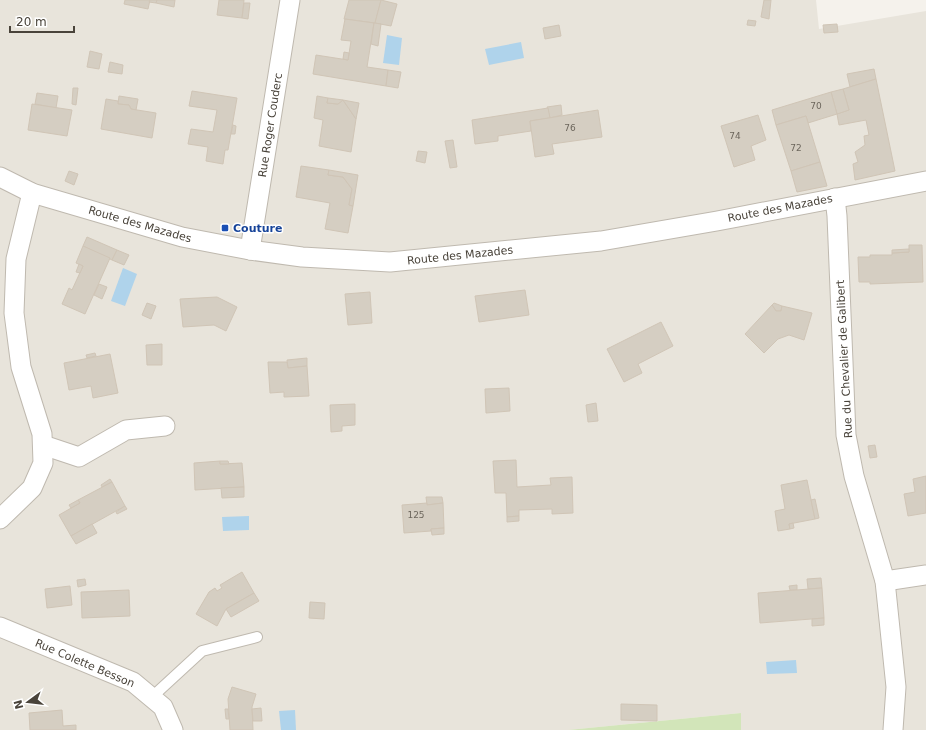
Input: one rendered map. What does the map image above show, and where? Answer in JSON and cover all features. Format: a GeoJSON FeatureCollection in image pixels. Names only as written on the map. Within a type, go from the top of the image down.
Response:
{"type":"FeatureCollection","features":[{"type":"Feature","properties":{"kind":"street","name":"Rue Roger Couderc"},"geometry":{"type":"LineString","coordinates":[[250,250],[290,0]]}},
{"type":"Feature","properties":{"kind":"street","name":"Route des Mazades"},"geometry":{"type":"LineString","coordinates":[[0,177],[32,193],[182,237],[250,250],[302,257],[390,262],[601,241],[717,221],[926,181]]}},
{"type":"Feature","properties":{"kind":"street"},"geometry":{"type":"LineString","coordinates":[[0,519],[32,488],[43,463],[42,434],[21,367],[14,312],[16,259],[32,193]]}},
{"type":"Feature","properties":{"kind":"street","name":"Rue du Chevalier de Galibert"},"geometry":{"type":"LineString","coordinates":[[835,198],[846,435],[854,476],[885,582],[896,687],[894,730]]}},
{"type":"Feature","properties":{"kind":"street"},"geometry":{"type":"LineString","coordinates":[[43,446],[79,456],[126,430],[166,426]]}},
{"type":"Feature","properties":{"kind":"street"},"geometry":{"type":"LineString","coordinates":[[885,582],[926,575]]}},
{"type":"Feature","properties":{"kind":"street","name":"Rue Colette Besson"},"geometry":{"type":"LineString","coordinates":[[0,627],[133,682],[164,707],[173,730]]}},
{"type":"Feature","properties":{"kind":"lane"},"geometry":{"type":"LineString","coordinates":[[152,697],[202,651],[257,637]]}},
{"type":"Feature","properties":{"kind":"shaded area"},"geometry":{"type":"Polygon","coordinates":[[[0,0],[816,0],[819,29],[926,11],[926,730],[741,730],[741,713],[568,730],[0,730],[0,0]]]}},
{"type":"Feature","properties":{"kind":"green space"},"geometry":{"type":"Polygon","coordinates":[[[741,713],[741,730],[568,730],[741,713]]]}},
{"type":"Feature","properties":{"kind":"water"},"geometry":{"type":"Polygon","coordinates":[[[387,35],[402,38],[399,65],[383,63],[387,35]]]}},
{"type":"Feature","properties":{"kind":"water"},"geometry":{"type":"Polygon","coordinates":[[[521,42],[524,58],[489,65],[485,49],[521,42]]]}},
{"type":"Feature","properties":{"kind":"water"},"geometry":{"type":"Polygon","coordinates":[[[123,268],[137,274],[125,306],[111,301],[123,268]]]}},
{"type":"Feature","properties":{"kind":"water"},"geometry":{"type":"Polygon","coordinates":[[[249,516],[249,530],[223,531],[222,517],[249,516]]]}},
{"type":"Feature","properties":{"kind":"water"},"geometry":{"type":"Polygon","coordinates":[[[796,660],[797,673],[767,674],[766,662],[796,660]]]}},
{"type":"Feature","properties":{"kind":"water"},"geometry":{"type":"Polygon","coordinates":[[[295,710],[296,730],[281,730],[279,711],[295,710]]]}},
{"type":"Feature","properties":{"kind":"building"},"geometry":{"type":"Polygon","coordinates":[[[125,0],[150,0],[148,9],[124,4],[125,0]]]}},
{"type":"Feature","properties":{"kind":"building"},"geometry":{"type":"Polygon","coordinates":[[[150,0],[157,0],[156,3],[149,2],[150,0]]]}},
{"type":"Feature","properties":{"kind":"building"},"geometry":{"type":"Polygon","coordinates":[[[157,0],[175,0],[174,7],[156,3],[157,0]]]}},
{"type":"Feature","properties":{"kind":"building"},"geometry":{"type":"Polygon","coordinates":[[[219,0],[244,0],[242,18],[217,15],[219,0]]]}},
{"type":"Feature","properties":{"kind":"building"},"geometry":{"type":"Polygon","coordinates":[[[349,0],[381,0],[375,23],[344,19],[349,0]]]}},
{"type":"Feature","properties":{"kind":"building"},"geometry":{"type":"Polygon","coordinates":[[[381,0],[397,4],[391,26],[375,23],[381,0]]]}},
{"type":"Feature","properties":{"kind":"building"},"geometry":{"type":"Polygon","coordinates":[[[764,0],[771,0],[769,19],[761,17],[764,0]]]}},
{"type":"Feature","properties":{"kind":"building"},"geometry":{"type":"Polygon","coordinates":[[[244,3],[250,3],[248,19],[242,18],[244,3]]]}},
{"type":"Feature","properties":{"kind":"building"},"geometry":{"type":"Polygon","coordinates":[[[345,19],[374,23],[367,67],[388,70],[386,86],[313,74],[316,55],[348,60],[351,41],[341,40],[345,19]]]}},
{"type":"Feature","properties":{"kind":"building"},"geometry":{"type":"Polygon","coordinates":[[[748,20],[756,21],[755,26],[747,25],[748,20]]]}},
{"type":"Feature","properties":{"kind":"building"},"geometry":{"type":"Polygon","coordinates":[[[374,23],[381,24],[378,46],[371,44],[374,23]]]}},
{"type":"Feature","properties":{"kind":"building"},"geometry":{"type":"Polygon","coordinates":[[[837,24],[838,32],[824,33],[823,25],[837,24]]]}},
{"type":"Feature","properties":{"kind":"building"},"geometry":{"type":"Polygon","coordinates":[[[559,25],[561,36],[545,39],[543,28],[559,25]]]}},
{"type":"Feature","properties":{"kind":"building"},"geometry":{"type":"Polygon","coordinates":[[[90,51],[102,54],[99,69],[87,67],[90,51]]]}},
{"type":"Feature","properties":{"kind":"building"},"geometry":{"type":"Polygon","coordinates":[[[344,52],[349,53],[348,60],[343,59],[344,52]]]}},
{"type":"Feature","properties":{"kind":"building"},"geometry":{"type":"Polygon","coordinates":[[[110,62],[123,65],[122,74],[108,72],[110,62]]]}},
{"type":"Feature","properties":{"kind":"building"},"geometry":{"type":"Polygon","coordinates":[[[874,69],[876,79],[850,87],[847,74],[874,69]]]}},
{"type":"Feature","properties":{"kind":"building"},"geometry":{"type":"Polygon","coordinates":[[[388,70],[401,72],[398,88],[386,86],[388,70]]]}},
{"type":"Feature","properties":{"kind":"building"},"geometry":{"type":"Polygon","coordinates":[[[876,79],[895,171],[855,180],[853,164],[858,162],[855,152],[865,145],[864,136],[869,135],[866,120],[839,125],[837,114],[849,110],[843,89],[876,79]]]}},
{"type":"Feature","properties":{"kind":"building"},"geometry":{"type":"Polygon","coordinates":[[[73,88],[78,88],[76,105],[72,104],[73,88]]]}},
{"type":"Feature","properties":{"kind":"building"},"geometry":{"type":"Polygon","coordinates":[[[843,89],[849,110],[837,114],[831,92],[843,89]]]}},
{"type":"Feature","properties":{"kind":"building"},"geometry":{"type":"Polygon","coordinates":[[[192,91],[237,98],[228,150],[225,150],[223,164],[206,161],[208,147],[188,144],[191,129],[213,132],[217,110],[189,106],[192,91]]]}},
{"type":"Feature","properties":{"kind":"building"},"geometry":{"type":"Polygon","coordinates":[[[831,92],[837,114],[808,123],[806,116],[776,125],[772,110],[831,92]]]}},
{"type":"Feature","properties":{"kind":"building"},"geometry":{"type":"Polygon","coordinates":[[[37,93],[58,96],[56,108],[35,104],[37,93]]]}},
{"type":"Feature","properties":{"kind":"building"},"geometry":{"type":"Polygon","coordinates":[[[119,96],[138,99],[136,110],[131,109],[129,105],[118,104],[119,96]]]}},
{"type":"Feature","properties":{"kind":"building"},"geometry":{"type":"Polygon","coordinates":[[[317,96],[328,98],[327,103],[338,104],[343,100],[356,119],[351,152],[319,146],[323,120],[314,118],[317,96]]]}},
{"type":"Feature","properties":{"kind":"building"},"geometry":{"type":"Polygon","coordinates":[[[328,98],[343,100],[338,104],[327,103],[328,98]]]}},
{"type":"Feature","properties":{"kind":"building"},"geometry":{"type":"Polygon","coordinates":[[[106,99],[118,101],[118,104],[129,105],[131,109],[156,113],[152,138],[101,129],[106,99]]]}},
{"type":"Feature","properties":{"kind":"building"},"geometry":{"type":"Polygon","coordinates":[[[343,100],[359,103],[356,119],[343,100]]]}},
{"type":"Feature","properties":{"kind":"building"},"geometry":{"type":"Polygon","coordinates":[[[32,104],[72,110],[67,136],[28,130],[32,104]]]}},
{"type":"Feature","properties":{"kind":"building"},"geometry":{"type":"Polygon","coordinates":[[[561,105],[562,115],[550,118],[547,107],[561,105]]]}},
{"type":"Feature","properties":{"kind":"building"},"geometry":{"type":"Polygon","coordinates":[[[548,108],[550,118],[530,121],[531,131],[498,136],[498,141],[475,144],[472,120],[548,108]]]}},
{"type":"Feature","properties":{"kind":"building"},"geometry":{"type":"Polygon","coordinates":[[[598,110],[602,137],[552,144],[554,154],[535,157],[530,121],[598,110]]]}},
{"type":"Feature","properties":{"kind":"building"},"geometry":{"type":"Polygon","coordinates":[[[758,115],[766,140],[751,146],[755,160],[734,167],[721,126],[758,115]]]}},
{"type":"Feature","properties":{"kind":"building"},"geometry":{"type":"Polygon","coordinates":[[[806,116],[820,162],[791,171],[776,125],[806,116]]]}},
{"type":"Feature","properties":{"kind":"building"},"geometry":{"type":"Polygon","coordinates":[[[233,125],[236,126],[235,134],[231,134],[233,125]]]}},
{"type":"Feature","properties":{"kind":"building"},"geometry":{"type":"Polygon","coordinates":[[[453,140],[457,167],[450,168],[445,141],[453,140]]]}},
{"type":"Feature","properties":{"kind":"building"},"geometry":{"type":"Polygon","coordinates":[[[418,151],[427,152],[425,163],[416,161],[418,151]]]}},
{"type":"Feature","properties":{"kind":"building"},"geometry":{"type":"Polygon","coordinates":[[[820,162],[827,186],[797,192],[791,171],[820,162]]]}},
{"type":"Feature","properties":{"kind":"building"},"geometry":{"type":"Polygon","coordinates":[[[301,166],[329,170],[328,175],[343,177],[352,189],[349,205],[353,206],[348,233],[325,229],[330,203],[296,197],[301,166]]]}},
{"type":"Feature","properties":{"kind":"building"},"geometry":{"type":"Polygon","coordinates":[[[329,170],[358,175],[353,206],[349,205],[352,189],[343,177],[328,175],[329,170]]]}},
{"type":"Feature","properties":{"kind":"building"},"geometry":{"type":"Polygon","coordinates":[[[69,171],[78,174],[74,185],[65,181],[69,171]]]}},
{"type":"Feature","properties":{"kind":"building"},"geometry":{"type":"Polygon","coordinates":[[[87,237],[117,250],[112,260],[83,246],[87,237]]]}},
{"type":"Feature","properties":{"kind":"building"},"geometry":{"type":"Polygon","coordinates":[[[909,245],[922,245],[923,282],[870,284],[870,282],[859,282],[858,257],[870,257],[870,255],[892,255],[892,253],[909,252],[909,245]]]}},
{"type":"Feature","properties":{"kind":"building"},"geometry":{"type":"Polygon","coordinates":[[[83,246],[110,258],[85,314],[62,304],[69,288],[72,290],[83,266],[76,263],[83,246]]]}},
{"type":"Feature","properties":{"kind":"building"},"geometry":{"type":"Polygon","coordinates":[[[909,249],[909,252],[892,253],[892,250],[909,249]]]}},
{"type":"Feature","properties":{"kind":"building"},"geometry":{"type":"Polygon","coordinates":[[[117,250],[129,255],[124,265],[112,260],[117,250]]]}},
{"type":"Feature","properties":{"kind":"building"},"geometry":{"type":"Polygon","coordinates":[[[79,264],[83,266],[80,273],[76,272],[79,264]]]}},
{"type":"Feature","properties":{"kind":"building"},"geometry":{"type":"Polygon","coordinates":[[[99,284],[107,287],[102,299],[94,295],[99,284]]]}},
{"type":"Feature","properties":{"kind":"building"},"geometry":{"type":"Polygon","coordinates":[[[525,290],[529,315],[479,322],[475,296],[525,290]]]}},
{"type":"Feature","properties":{"kind":"building"},"geometry":{"type":"Polygon","coordinates":[[[370,292],[372,323],[348,325],[345,294],[370,292]]]}},
{"type":"Feature","properties":{"kind":"building"},"geometry":{"type":"Polygon","coordinates":[[[217,297],[237,307],[226,331],[214,325],[183,327],[180,299],[217,297]]]}},
{"type":"Feature","properties":{"kind":"building"},"geometry":{"type":"Polygon","coordinates":[[[147,303],[156,306],[151,319],[142,315],[147,303]]]}},
{"type":"Feature","properties":{"kind":"building"},"geometry":{"type":"Polygon","coordinates":[[[774,303],[782,306],[781,311],[776,311],[772,305],[774,303]]]}},
{"type":"Feature","properties":{"kind":"building"},"geometry":{"type":"Polygon","coordinates":[[[772,305],[776,311],[781,311],[782,306],[812,313],[804,340],[789,335],[778,339],[764,353],[745,334],[772,305]]]}},
{"type":"Feature","properties":{"kind":"building"},"geometry":{"type":"Polygon","coordinates":[[[661,322],[673,346],[638,364],[642,373],[624,382],[607,349],[661,322]]]}},
{"type":"Feature","properties":{"kind":"building"},"geometry":{"type":"Polygon","coordinates":[[[162,344],[162,365],[147,365],[146,345],[162,344]]]}},
{"type":"Feature","properties":{"kind":"building"},"geometry":{"type":"Polygon","coordinates":[[[95,353],[96,356],[87,358],[86,355],[95,353]]]}},
{"type":"Feature","properties":{"kind":"building"},"geometry":{"type":"Polygon","coordinates":[[[110,354],[118,393],[93,398],[91,386],[69,390],[64,363],[110,354]]]}},
{"type":"Feature","properties":{"kind":"building"},"geometry":{"type":"Polygon","coordinates":[[[307,358],[307,366],[288,368],[287,360],[307,358]]]}},
{"type":"Feature","properties":{"kind":"building"},"geometry":{"type":"Polygon","coordinates":[[[268,362],[287,362],[288,368],[307,366],[309,396],[284,397],[284,392],[270,393],[268,362]]]}},
{"type":"Feature","properties":{"kind":"building"},"geometry":{"type":"Polygon","coordinates":[[[509,388],[510,411],[486,413],[485,389],[509,388]]]}},
{"type":"Feature","properties":{"kind":"building"},"geometry":{"type":"Polygon","coordinates":[[[596,403],[598,421],[588,422],[586,405],[596,403]]]}},
{"type":"Feature","properties":{"kind":"building"},"geometry":{"type":"Polygon","coordinates":[[[355,404],[355,425],[342,426],[342,431],[331,432],[330,405],[355,404]]]}},
{"type":"Feature","properties":{"kind":"building"},"geometry":{"type":"Polygon","coordinates":[[[875,445],[877,457],[870,458],[868,446],[875,445]]]}},
{"type":"Feature","properties":{"kind":"building"},"geometry":{"type":"Polygon","coordinates":[[[516,460],[517,487],[551,485],[550,478],[572,477],[573,513],[552,514],[552,509],[519,510],[519,516],[507,517],[506,493],[495,493],[493,461],[516,460]]]}},
{"type":"Feature","properties":{"kind":"building"},"geometry":{"type":"Polygon","coordinates":[[[220,461],[220,464],[242,463],[244,487],[195,490],[194,463],[220,461]]]}},
{"type":"Feature","properties":{"kind":"building"},"geometry":{"type":"Polygon","coordinates":[[[220,461],[228,461],[229,464],[220,464],[220,461]]]}},
{"type":"Feature","properties":{"kind":"building"},"geometry":{"type":"Polygon","coordinates":[[[926,476],[926,513],[908,516],[904,494],[915,492],[913,479],[926,476]]]}},
{"type":"Feature","properties":{"kind":"building"},"geometry":{"type":"Polygon","coordinates":[[[110,479],[112,482],[102,487],[101,485],[110,479]]]}},
{"type":"Feature","properties":{"kind":"building"},"geometry":{"type":"Polygon","coordinates":[[[807,480],[815,519],[789,524],[790,529],[778,531],[775,511],[785,509],[781,485],[807,480]]]}},
{"type":"Feature","properties":{"kind":"building"},"geometry":{"type":"Polygon","coordinates":[[[112,482],[125,506],[71,536],[59,515],[80,503],[78,500],[112,482]]]}},
{"type":"Feature","properties":{"kind":"building"},"geometry":{"type":"Polygon","coordinates":[[[244,487],[244,497],[222,498],[221,488],[244,487]]]}},
{"type":"Feature","properties":{"kind":"building"},"geometry":{"type":"Polygon","coordinates":[[[426,497],[442,497],[443,503],[427,505],[426,497]]]}},
{"type":"Feature","properties":{"kind":"building"},"geometry":{"type":"Polygon","coordinates":[[[815,499],[819,518],[815,519],[811,500],[815,499]]]}},
{"type":"Feature","properties":{"kind":"building"},"geometry":{"type":"Polygon","coordinates":[[[78,500],[80,503],[71,508],[69,505],[78,500]]]}},
{"type":"Feature","properties":{"kind":"building"},"geometry":{"type":"Polygon","coordinates":[[[427,503],[427,505],[443,503],[444,528],[431,529],[431,531],[404,533],[402,505],[427,503]]]}},
{"type":"Feature","properties":{"kind":"building"},"geometry":{"type":"Polygon","coordinates":[[[125,506],[127,509],[117,514],[116,512],[125,506]]]}},
{"type":"Feature","properties":{"kind":"building"},"geometry":{"type":"Polygon","coordinates":[[[519,516],[519,521],[507,522],[507,517],[519,516]]]}},
{"type":"Feature","properties":{"kind":"building"},"geometry":{"type":"Polygon","coordinates":[[[793,523],[794,528],[790,529],[789,524],[793,523]]]}},
{"type":"Feature","properties":{"kind":"building"},"geometry":{"type":"Polygon","coordinates":[[[92,524],[97,533],[76,544],[71,536],[92,524]]]}},
{"type":"Feature","properties":{"kind":"building"},"geometry":{"type":"Polygon","coordinates":[[[444,528],[444,534],[432,535],[431,529],[444,528]]]}},
{"type":"Feature","properties":{"kind":"building"},"geometry":{"type":"Polygon","coordinates":[[[242,572],[254,593],[226,609],[217,626],[196,614],[209,592],[215,588],[217,591],[222,588],[220,585],[242,572]]]}},
{"type":"Feature","properties":{"kind":"building"},"geometry":{"type":"Polygon","coordinates":[[[821,578],[822,588],[808,589],[807,579],[821,578]]]}},
{"type":"Feature","properties":{"kind":"building"},"geometry":{"type":"Polygon","coordinates":[[[85,579],[86,585],[78,587],[77,580],[85,579]]]}},
{"type":"Feature","properties":{"kind":"building"},"geometry":{"type":"Polygon","coordinates":[[[797,585],[797,590],[790,590],[789,586],[797,585]]]}},
{"type":"Feature","properties":{"kind":"building"},"geometry":{"type":"Polygon","coordinates":[[[70,586],[72,605],[47,608],[45,589],[70,586]]]}},
{"type":"Feature","properties":{"kind":"building"},"geometry":{"type":"Polygon","coordinates":[[[822,588],[824,618],[760,623],[758,593],[822,588]]]}},
{"type":"Feature","properties":{"kind":"building"},"geometry":{"type":"Polygon","coordinates":[[[129,590],[130,616],[82,618],[81,592],[129,590]]]}},
{"type":"Feature","properties":{"kind":"building"},"geometry":{"type":"Polygon","coordinates":[[[254,593],[259,601],[231,617],[226,609],[254,593]]]}},
{"type":"Feature","properties":{"kind":"building"},"geometry":{"type":"Polygon","coordinates":[[[310,602],[325,603],[324,619],[309,618],[310,602]]]}},
{"type":"Feature","properties":{"kind":"building"},"geometry":{"type":"Polygon","coordinates":[[[824,618],[824,625],[812,626],[812,619],[824,618]]]}},
{"type":"Feature","properties":{"kind":"building"},"geometry":{"type":"Polygon","coordinates":[[[232,687],[256,694],[252,707],[253,730],[230,730],[228,699],[232,687]]]}},
{"type":"Feature","properties":{"kind":"building"},"geometry":{"type":"Polygon","coordinates":[[[621,704],[657,705],[657,721],[621,720],[621,704]]]}},
{"type":"Feature","properties":{"kind":"building"},"geometry":{"type":"Polygon","coordinates":[[[261,708],[262,721],[253,721],[252,709],[261,708]]]}},
{"type":"Feature","properties":{"kind":"building"},"geometry":{"type":"Polygon","coordinates":[[[225,709],[228,709],[229,719],[226,719],[225,709]]]}},
{"type":"Feature","properties":{"kind":"building"},"geometry":{"type":"Polygon","coordinates":[[[62,710],[63,726],[76,725],[76,730],[30,730],[29,713],[62,710]]]}},
{"type":"Feature","properties":{"kind":"place","name":"Couture"},"geometry":{"type":"Point","coordinates":[225,228]}}]}
